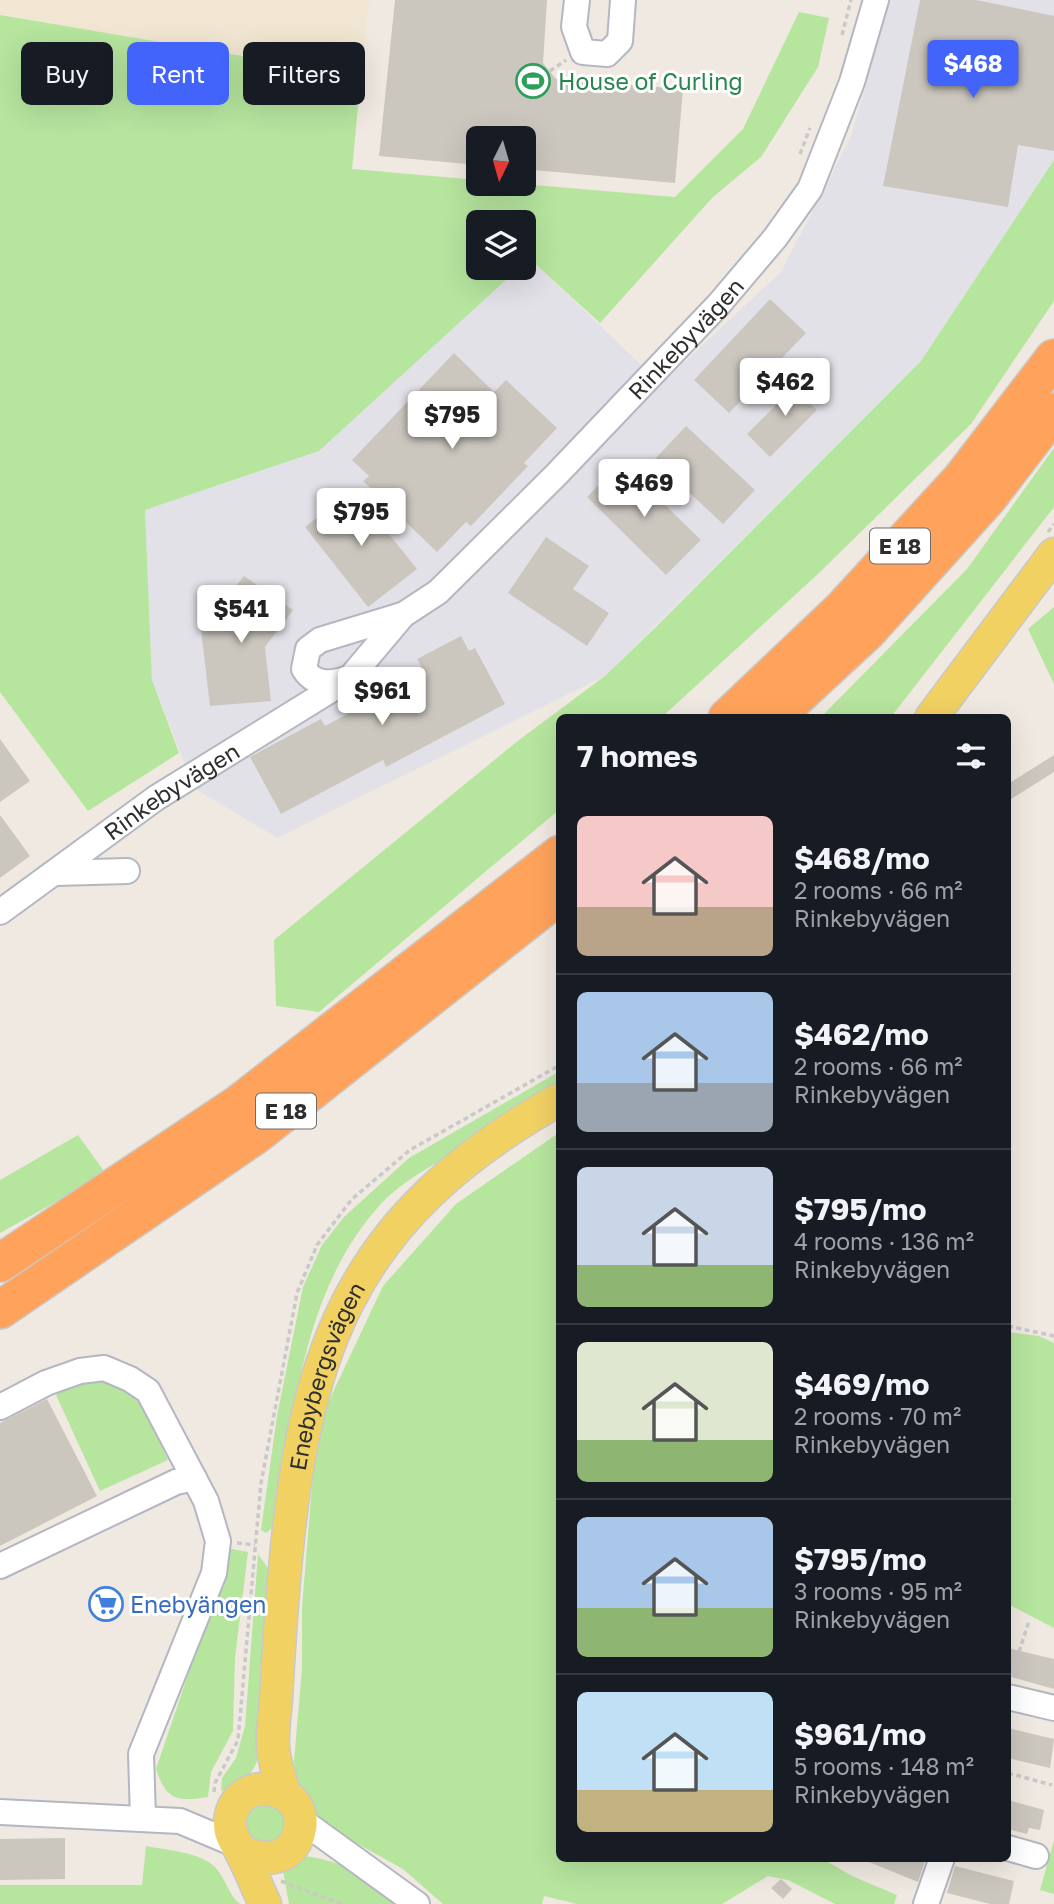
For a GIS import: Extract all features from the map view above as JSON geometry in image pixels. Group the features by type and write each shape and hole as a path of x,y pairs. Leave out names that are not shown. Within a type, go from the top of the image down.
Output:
{"highway":[{"name":"E 18","path":"731,714 842,610 953,488 1054,358"},
{"name":"E 18","path":"778,714 867,632 988,498 1054,412"},
{"name":"E 18","path":"0,1263 237,1105 556,857"},
{"name":"E 18","path":"0,1310 256,1135 556,898"}],"main road":[{"path":"934,714 1054,554"},
{"name":"Enebybergsvägen","path":"282,1873 240,1849 230,1831 257,1796 273,1747 288,1530 304,1420 326,1347 353,1287 386,1237 437,1184 518,1122 556,1101"},
{"path":"240,1849 282,1873 298,1808 257,1796"}],"street":[{"path":"577,0 574,27 583,52 607,54 620,41 623,0"},
{"name":"Rinkebyvägen","path":"350,678 324,683 314,680 304,669 308,649 320,640 403,614 438,593 556,475 719,304 775,238 814,178 852,82 865,0"},
{"name":"Rinkebyvägen","path":"0,912 156,798 350,678 403,614"},
{"path":"56,873 127,871"},
{"path":"0,1407 46,1383 80,1371 104,1368 130,1379 148,1391 205,1501 219,1541 215,1573 203,1608 141,1754 143,1818"},
{"path":"0,1566 176,1482 194,1478"},
{"path":"1011,1698 1054,1708"},
{"path":"180,1821 257,1796"},
{"path":"0,1812 180,1821 240,1849"},
{"path":"1011,1849 1036,1856"},
{"path":"282,1873 342,1851 417,1904"},
{"path":"926,1904 941,1862"}],"path":[{"path":"842,38 865,0"},
{"path":"550,71 568,59"},
{"path":"799,156 814,120"},
{"path":"1011,1327 1054,1336"},
{"path":"219,1541 255,1545"},
{"path":"1011,1676 1029,1621"},
{"path":"1011,1774 1052,1784"},
{"path":"282,1873 341,1904"}],"shaded area":[{"path":"0,0 369,0 365,42 243,42 243,56 229,54 229,42 160,42 0,15"},
{"path":"890,0 1054,0 1054,160 921,361 605,676 277,838 194,788 152,680 145,510 319,451 506,280 536,280 536,264 661,384 781,272 851,137"}],"green space":[{"path":"799,12 829,18 818,67 761,157 713,197 600,323 536,264 536,210 466,210 466,280 506,280 319,451 145,510 152,680 179,753 88,811 0,692 0,15 160,42 127,42 127,105 229,105 229,54 243,56 243,105 358,105 352,169 466,179 466,196 536,196 536,185 675,197 743,129"},
{"path":"1054,160 1054,301 971,424 818,574 665,714 556,714 556,812 319,1012 276,1006 274,940 519,740 605,676 921,361"},
{"path":"1054,448 1054,507 893,714 824,714 967,569"},
{"path":"1054,607 1054,684 1028,629"},
{"path":"556,1073 556,1088 399,1187 379,1206 353,1240 333,1277 317,1316 296,1399 276,1525 266,1533 261,1530 277,1416 303,1287 322,1245 344,1217 409,1158"},
{"path":"78,1135 106,1174 0,1233 0,1180"},
{"path":"556,1135 556,1862 828,1862 852,1876 897,1895 894,1904 835,1904 788,1880 768,1876 722,1904 577,1904 544,1896 542,1904 443,1904 403,1869 336,1832 299,1800 294,1761 302,1669 302,1607 317,1426 383,1286 456,1204"},
{"path":"1011,1332 1039,1336 1054,1343 1054,1628 1011,1606"},
{"path":"98,1379 126,1391 144,1409 168,1460 100,1491 56,1395 82,1380"},
{"path":"227,1548 248,1552 235,1658 233,1731 211,1772 208,1797 181,1799 174,1797 164,1787 156,1769 226,1563"},
{"path":"258,1554 272,1574 262,1745 257,1762 249,1775 238,1784 221,1791 222,1778 236,1758 245,1726"},
{"path":"269,1799 289,1819 280,1842 255,1844 244,1831 246,1810"},
{"path":"1054,1840 1054,1894 1040,1890"},
{"path":"146,1846 182,1852 209,1862 219,1871 240,1904 0,1904 0,1885 142,1885"},
{"path":"303,1856 332,1862 354,1871 396,1904 289,1904 283,1871"}],"building":[{"path":"395,0 547,0 543,63 556,79 683,89 675,183 536,170 536,126 466,126 466,164 379,156"},
{"path":"920,0 976,0 1054,16 1054,151 1018,145 1008,207 883,186"},
{"path":"770,299 806,333 729,413 694,380"},
{"path":"454,353 494,392 506,380 557,428 524,463 528,466 471,526 466,522 437,552 363,481 369,476 352,460"},
{"path":"805,376 819,390 808,401 817,410 770,457 747,434"},
{"path":"686,426 755,490 723,524 654,460"},
{"path":"621,462 701,540 666,575 587,497"},
{"path":"353,489 417,569 368,607 305,527"},
{"path":"546,537 589,566 573,589 609,613 587,646 508,593"},
{"path":"244,576 293,610 265,647 271,701 210,706 201,630"},
{"path":"461,636 469,651 475,648 505,704 386,767 383,760 281,814 250,757 321,719 325,726 391,691 387,684 421,666 417,659"},
{"path":"0,739 30,781 0,802"},
{"path":"1054,755 1054,772 1011,799 1011,782"},
{"path":"0,815 30,856 0,878"},
{"path":"47,1399 97,1496 0,1546 0,1423"},
{"path":"1011,1649 1054,1659 1054,1689 1011,1677"},
{"path":"1011,1729 1054,1739 1050,1768 1011,1759"},
{"path":"1011,1801 1044,1810 1040,1830 1029,1828 1027,1834 1011,1830"},
{"path":"65,1838 65,1879 0,1880 0,1839"},
{"path":"869,1862 925,1862 918,1882"},
{"path":"955,1866 1014,1881 1009,1904 990,1904 947,1893"},
{"path":"781,1879 792,1889 783,1899 771,1888"}],"place":[{"name":"House of Curling","path":"533,81"},
{"name":"Enebyängen","path":"106,1604"}]}
